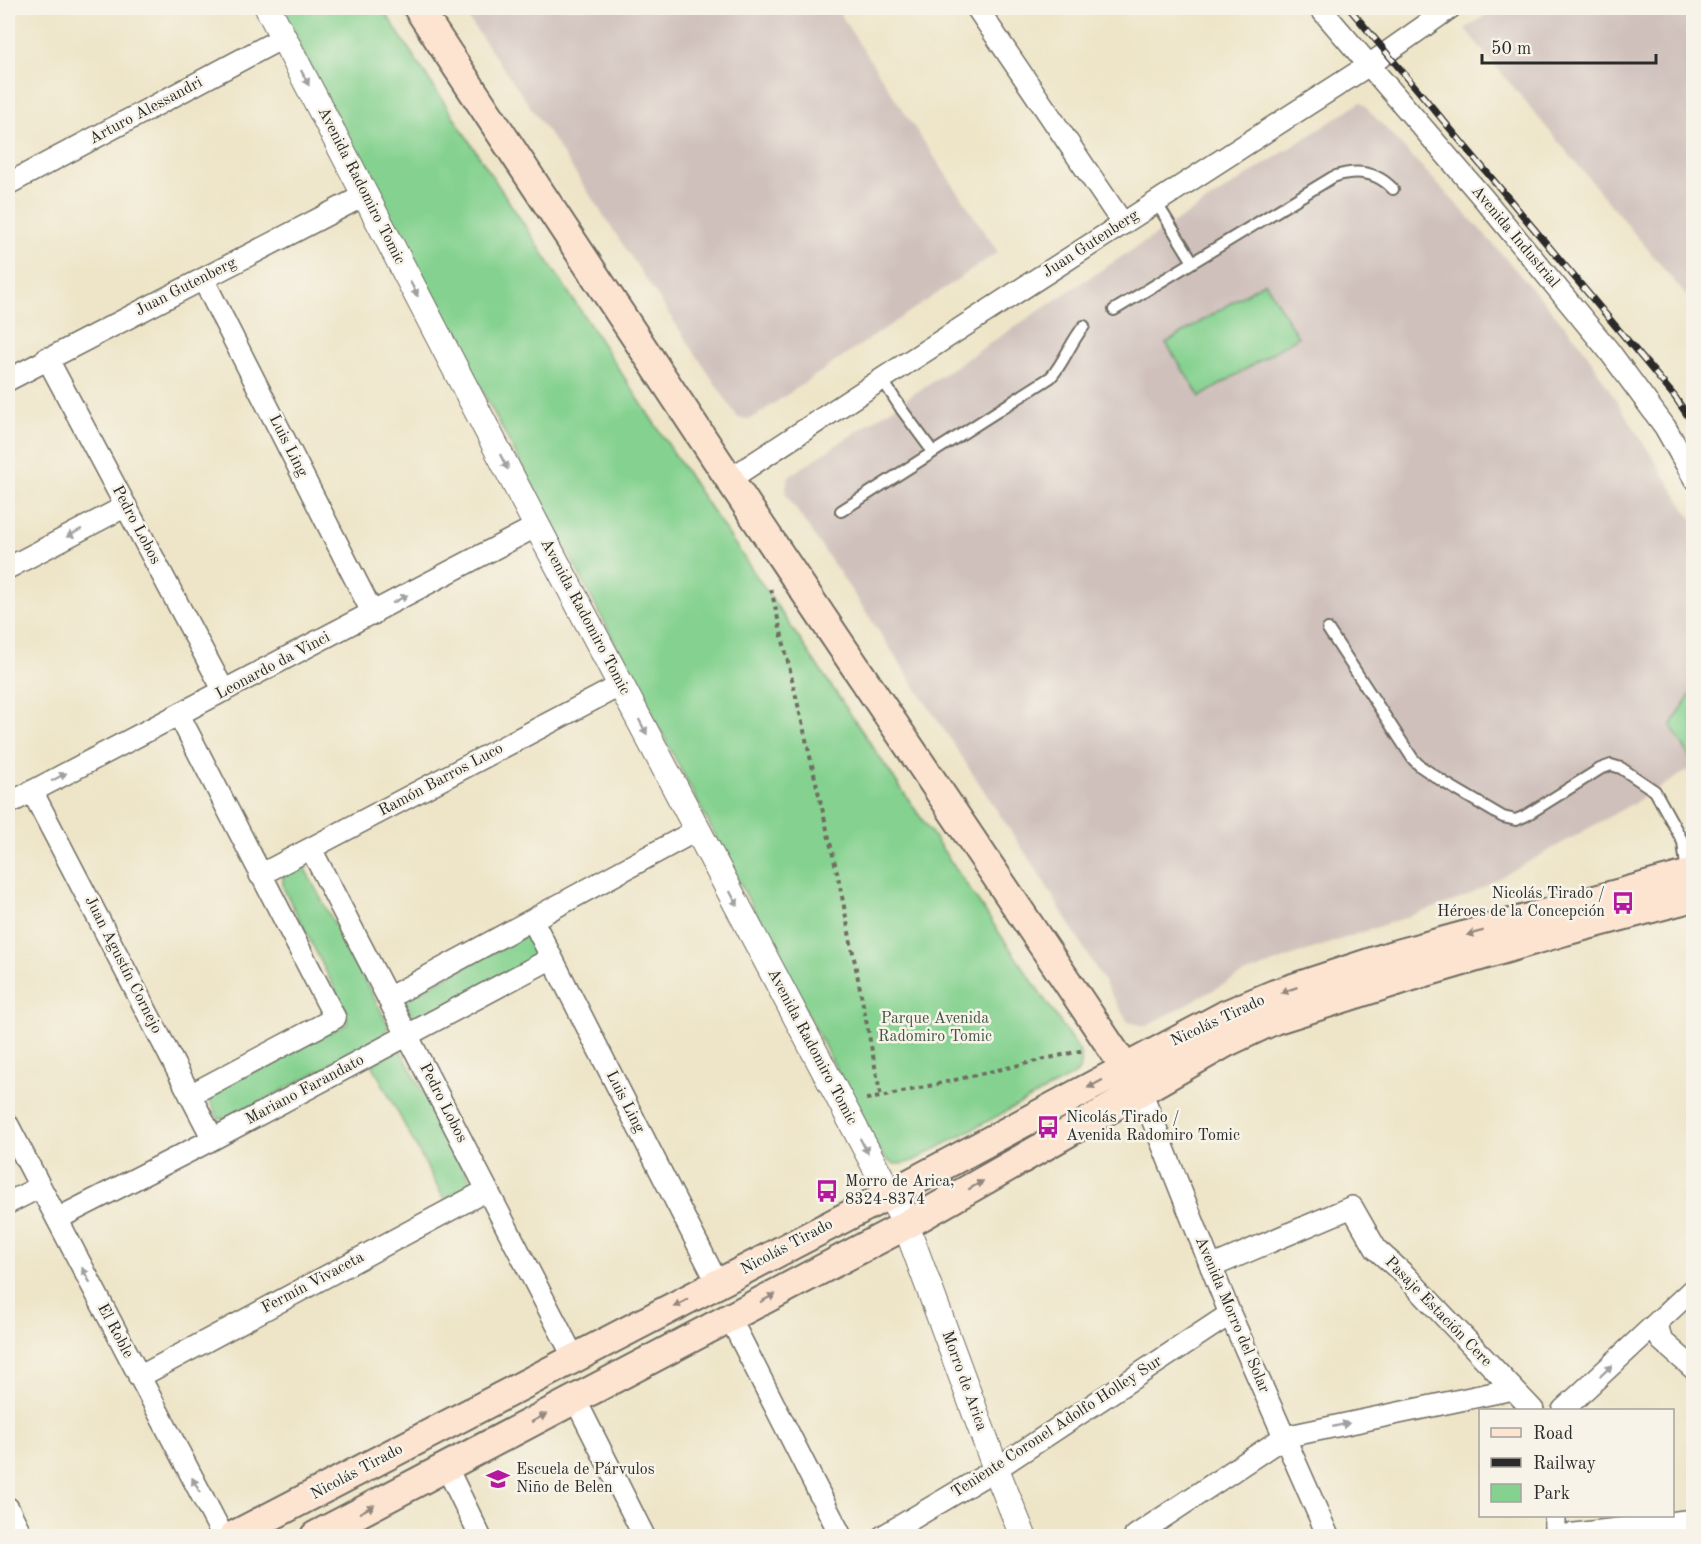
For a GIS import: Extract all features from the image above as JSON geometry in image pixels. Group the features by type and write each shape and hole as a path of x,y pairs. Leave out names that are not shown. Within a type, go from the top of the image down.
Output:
{"main road":[{"path":"418,8 730,479 1141,1091"},
{"name":"Nicolás Tirado","path":"233,1536 890,1194 1225,1015 1285,991 1390,956 1691,882"},
{"name":"Nicolás Tirado","path":"315,1536 906,1225 1225,1043 1274,1020 1565,931 1691,882"}],"street":[{"name":"Avenida Radomiro Tomic","path":"268,8 537,526 906,1225"},
{"path":"977,8 1122,224"},
{"name":"Avenida Industrial","path":"1320,8 1484,199 1609,351 1665,427 1694,478"},
{"name":"Juan Gutenberg","path":"730,479 1369,65 1450,8"},
{"name":"Arturo Alessandri","path":"8,184 284,37"},
{"name":"Juan Gutenberg","path":"8,378 365,195"},
{"name":"Luis Ling","path":"203,279 373,614"},
{"name":"Pedro Lobos","path":"47,358 224,691"},
{"path":"8,568 126,506"},
{"name":"Leonardo da Vinci","path":"8,804 537,526"},
{"name":"Ramón Barros Luco","path":"261,875 621,685"},
{"path":"179,715 335,1018 190,1095"},
{"name":"Juan Agustín Cornejo","path":"32,791 213,1139"},
{"path":"388,998 697,830"},
{"name":"Pedro Lobos","path":"311,849 574,1358"},
{"name":"Luis Ling","path":"533,921 718,1284"},
{"name":"Mariano Farandato","path":"57,1219 213,1139 552,958"},
{"name":"Avenida Morro del Solar","path":"1141,1091 1230,1314 1328,1536"},
{"name":"El Roble","path":"8,1125 223,1536"},
{"path":"8,1203 40,1187"},
{"name":"Fermín Vivaceta","path":"139,1377 488,1190"},
{"name":"Pasaje Estación Cere","path":"1211,1268 1352,1207 1376,1249 1405,1275 1532,1409"},
{"name":"Morro de Arica","path":"906,1225 1023,1536"},
{"path":"1564,1409 1694,1288"},
{"name":"Teniente Coronel Adolfo Holley Sur","path":"883,1536 996,1469 1230,1314"},
{"path":"730,1318 841,1536"},
{"path":"1657,1323 1661,1340 1694,1369"},
{"path":"1135,1536 1284,1437 1513,1389"},
{"path":"576,1399 644,1536"},
{"path":"446,1466 480,1536"},
{"path":"8,1508 22,1536"},
{"path":"1555,1517 1556,1536 1607,1534 1694,1520"}],"lane":[{"path":"1114,310 1333,177 1347,172 1360,172 1388,184 1393,189"},
{"path":"1156,202 1193,262"},
{"path":"841,511 1051,377 1062,364 1074,338 1084,326"},
{"path":"882,379 933,452"},
{"path":"1328,628 1413,759 1429,771 1503,817 1516,819 1525,816 1600,769 1611,765 1621,768 1655,791 1683,842 1691,882"}],"path":[{"path":"769,581 839,880 881,1097"},
{"path":"841,1101 881,1097 1108,1044"}],"shaded area":[{"path":"461,8 836,8 998,252 751,419 738,418 552,138"},
{"path":"1496,8 1693,8 1693,304 1465,29"},
{"path":"1361,102 1478,227 1580,343 1693,521 1693,767 1655,791 1466,897 1239,976 1147,1026 1128,1022 1041,877 785,493 788,477 1081,283"}],"green space":[{"name":"Parque Avenida Radomiro Tomic","path":"279,8 382,8 702,496 1079,1050 1081,1062 1076,1074 913,1161 901,1164 892,1163 878,1149 574,564"},
{"path":"1265,282 1298,337 1200,397 1166,343"},
{"path":"1693,690 1694,762 1671,726"},
{"path":"303,865 389,1026 381,1038 229,1119 218,1118 210,1101 213,1091 347,1024 346,1011 283,887 283,876"},
{"path":"528,934 540,957 415,1021 403,999"},
{"path":"400,1049 472,1184 444,1199 372,1064"}],"railway":[{"path":"1349,8 1675,397 1694,425"}],"place":[{"name":"Nicolás Tirado / Héroes de la Concepción","path":"1623,903"},
{"name":"Nicolás Tirado / Avenida Radomiro Tomic","path":"1048,1127"},
{"name":"Morro de Arica, 8324-8374","path":"827,1191"},
{"name":"Escuela de Párvulos Niño de Belen","path":"498,1479"}]}
